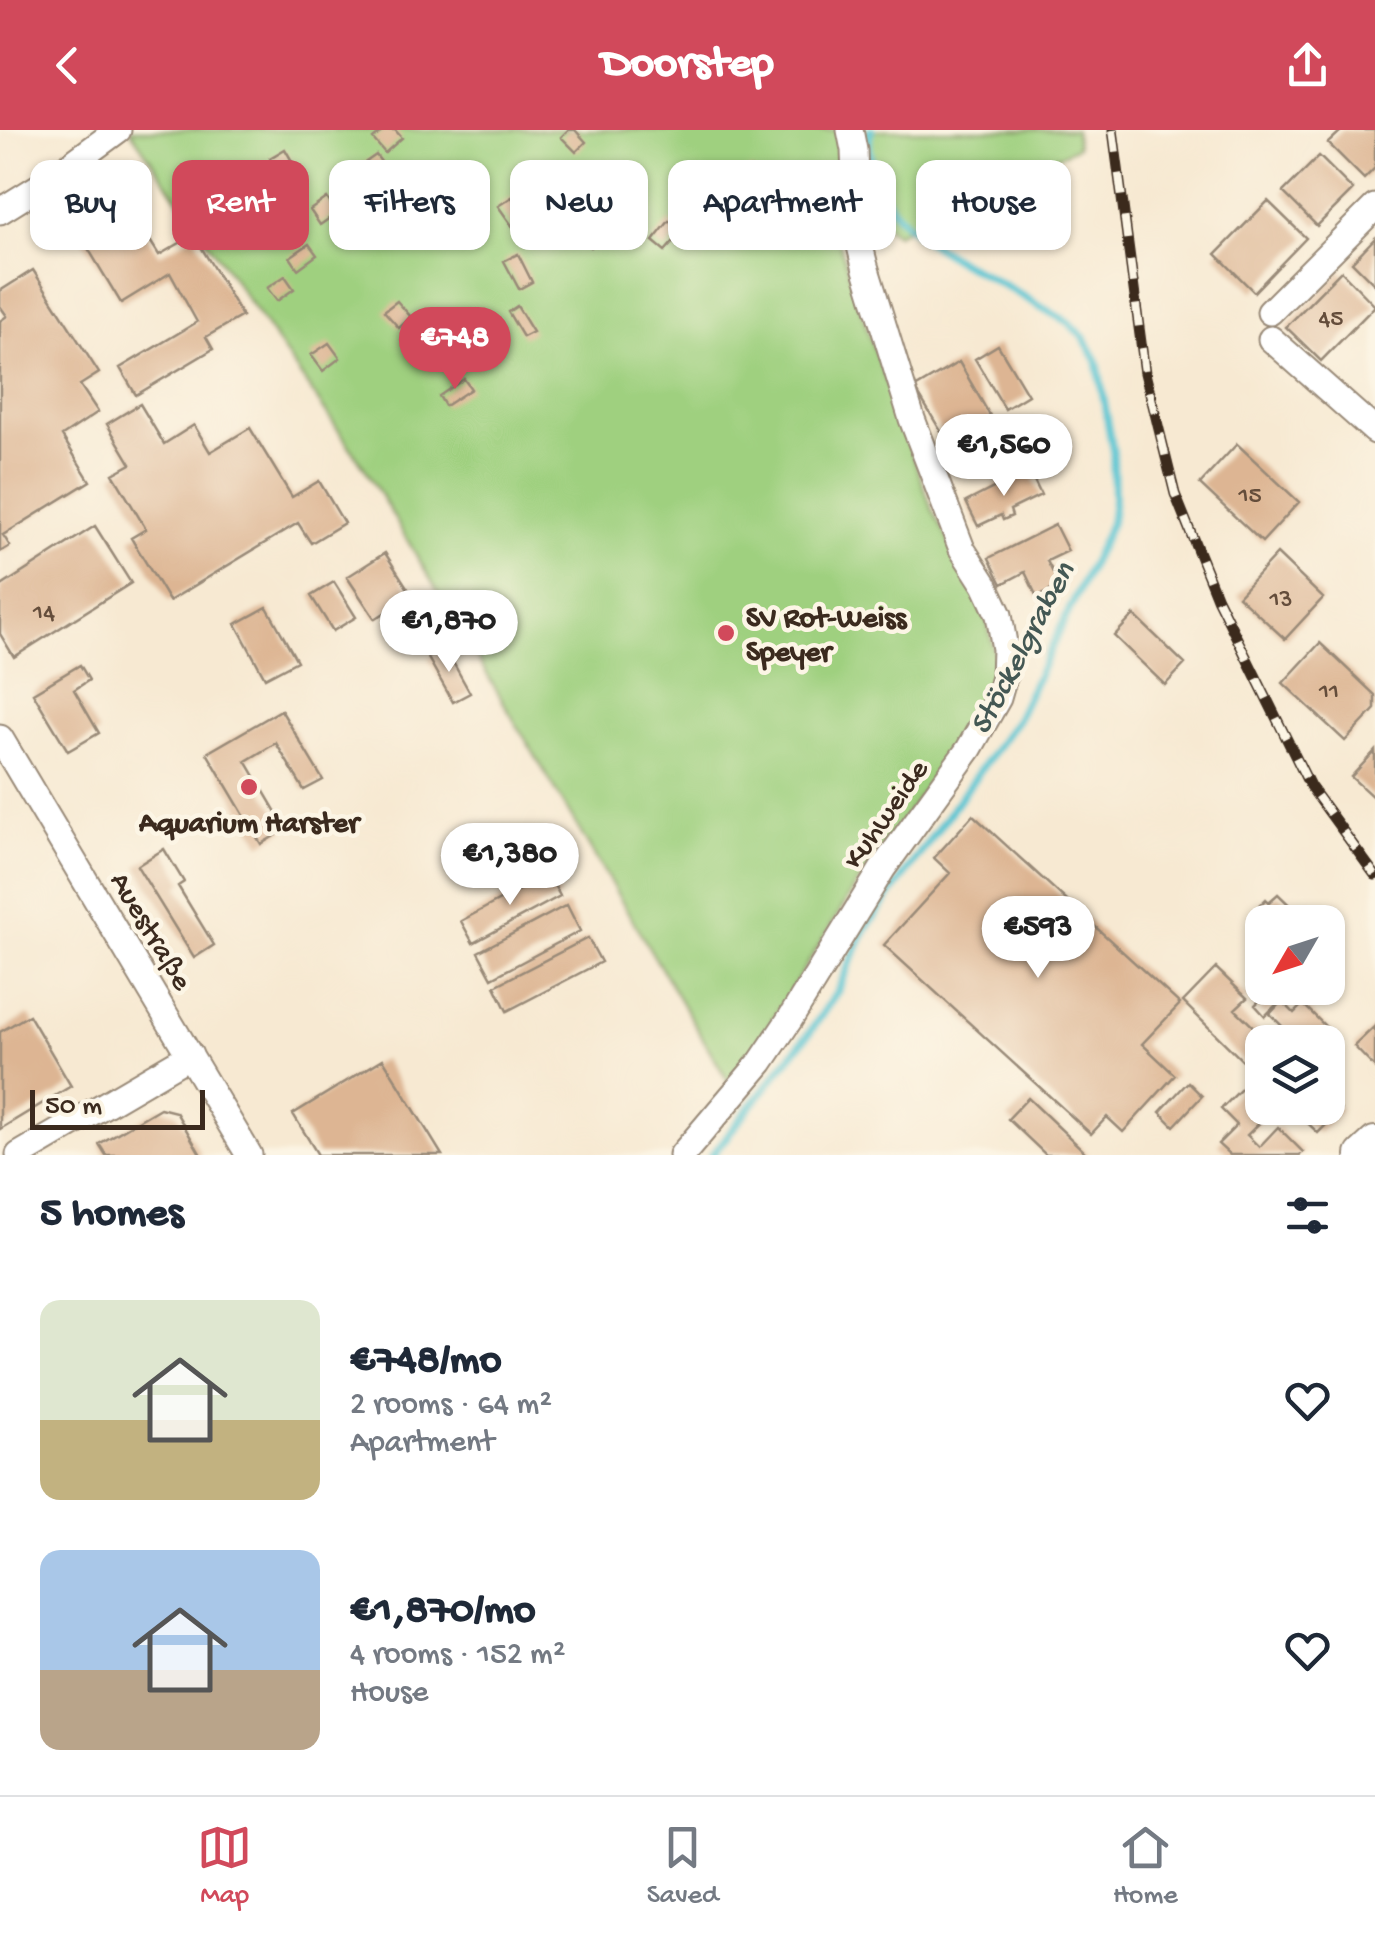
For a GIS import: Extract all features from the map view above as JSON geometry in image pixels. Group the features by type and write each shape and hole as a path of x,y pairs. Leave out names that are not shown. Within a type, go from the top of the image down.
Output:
{"main road":[{"path":"1362,1155 1375,1143"}],"street":[{"path":"0,211 118,130"},
{"name":"Kuhweide","path":"682,1155 761,1062 790,1019 883,868 969,748 998,698 1004,677 1005,649 999,616 962,549 919,438 864,266 857,234 850,130"},
{"path":"1270,312 1375,206"},
{"path":"1271,338 1375,431"},
{"name":"Auestraße","path":"0,738 250,1155"},
{"path":"19,1155 190,1054"}],"green space":[{"name":"SV Rot-Weiss Speyer","path":"130,130 1075,130 1077,147 1050,160 916,160 916,224 896,234 896,160 868,160 867,151 847,160 668,160 668,250 841,250 932,509 985,610 995,656 990,689 967,729 861,878 731,1086 364,467 213,250 309,250 309,160 172,160 172,190"}],"building":[{"path":"384,130 395,130 402,138 385,153 373,139"},
{"path":"568,130 575,130 586,142 576,152 561,137"},
{"path":"1342,130 1375,130 1375,168 1364,179 1328,143"},
{"path":"285,149 291,160 271,160"},
{"path":"1319,156 1353,190 1317,226 1283,192"},
{"path":"327,198 329,201 329,219 320,225 310,210"},
{"path":"510,198 510,223 498,206"},
{"path":"1268,201 1306,238 1254,292 1216,254"},
{"path":"668,222 668,248 665,251 653,241"},
{"path":"1375,238 1375,285 1352,262"},
{"path":"152,244 159,255 172,248 203,250 242,316 206,337 213,349 136,395 120,368 197,322 170,273 121,303 89,250 152,250"},
{"path":"309,244 317,255 298,269 290,257 300,250 309,250"},
{"path":"518,254 532,282 519,289 504,261"},
{"path":"33,270 99,373 80,385 98,412 62,436 90,481 3,535 10,546 0,552 0,321 7,316 0,306 0,291"},
{"path":"1341,271 1375,306 1321,361 1286,327"},
{"path":"285,276 294,289 277,301 267,288"},
{"path":"397,301 411,317 399,328 384,311"},
{"path":"517,306 533,332 523,337 508,312"},
{"path":"329,343 340,358 323,371 311,355"},
{"path":"998,345 1028,395 1005,409 975,359"},
{"path":"959,362 1003,438 969,458 955,434 946,440 915,388"},
{"path":"464,379 471,389 445,406 439,396"},
{"path":"140,404 164,444 194,425 210,452 250,428 292,497 319,481 344,523 311,543 298,523 169,601 131,538 146,529 113,474 131,464 107,424"},
{"path":"1237,444 1299,502 1262,542 1200,484"},
{"path":"1029,470 1041,495 1010,510 1012,516 1003,520 1001,515 978,526 966,502"},
{"path":"1055,525 1068,551 1047,561 1060,586 1037,597 1025,572 1002,584 989,558"},
{"path":"95,526 131,583 14,657 0,634 0,587"},
{"path":"385,553 412,595 375,619 347,577"},
{"path":"1277,554 1323,598 1285,639 1238,596"},
{"path":"334,582 356,617 333,631 311,596"},
{"path":"267,607 297,661 265,678 236,624"},
{"path":"1134,615 1185,664 1165,685 1114,636"},
{"path":"1320,643 1375,695 1375,709 1345,741 1283,683"},
{"path":"445,648 470,693 453,702 428,658"},
{"path":"80,665 89,680 74,690 99,733 68,751 33,693"},
{"path":"281,710 323,780 304,790 276,743 246,761 286,829 261,844 207,753"},
{"path":"1375,751 1375,799 1351,777"},
{"path":"973,815 1180,1004 1142,1044 1175,1075 1123,1132 1107,1117 1091,1134 884,945 950,873 934,858"},
{"path":"164,849 184,882 178,886 214,945 194,958 137,866"},
{"path":"548,874 560,896 473,943 461,921"},
{"path":"1278,894 1289,905 1260,905 1266,899 1269,902"},
{"path":"567,905 580,931 492,978 478,952"},
{"path":"588,938 601,962 507,1011 495,986"},
{"path":"1216,968 1245,996 1235,1009 1251,1025 1245,1025 1245,1063 1183,1002"},
{"path":"1255,1005 1276,1005 1265,1016"},
{"path":"1278,1005 1286,1005 1294,1013 1304,1005 1324,1025 1281,1025 1270,1014"},
{"path":"29,1015 71,1086 0,1129 0,1032"},
{"path":"1375,1026 1375,1068 1354,1046"},
{"path":"383,1059 442,1155 318,1155 293,1114"},
{"path":"1188,1082 1202,1096 1174,1126 1160,1112"},
{"path":"1245,1085 1245,1125 1257,1125 1247,1135 1259,1147 1278,1127 1303,1152 1230,1155 1218,1144 1237,1125 1221,1109"},
{"path":"1028,1098 1088,1155 1046,1155 1008,1119"},
{"path":"160,1108 176,1112 201,1155 106,1155 99,1144"},
{"path":"1310,1125 1326,1125 1318,1133"}],"waterway":[{"name":"Stöckelgraben","path":"712,1155 810,1032 837,992 865,930 1017,719 1111,523 1113,452 1097,361 1084,338 1068,322 944,252 905,222 877,184 869,148 871,130"}],"railway":[{"path":"1113,130 1145,373 1175,494 1217,598 1310,786 1375,875"}],"place":[{"name":"SV Rot-Weiss Speyer","path":"726,633"},
{"name":"Aquarium Harster","path":"249,787"}]}
